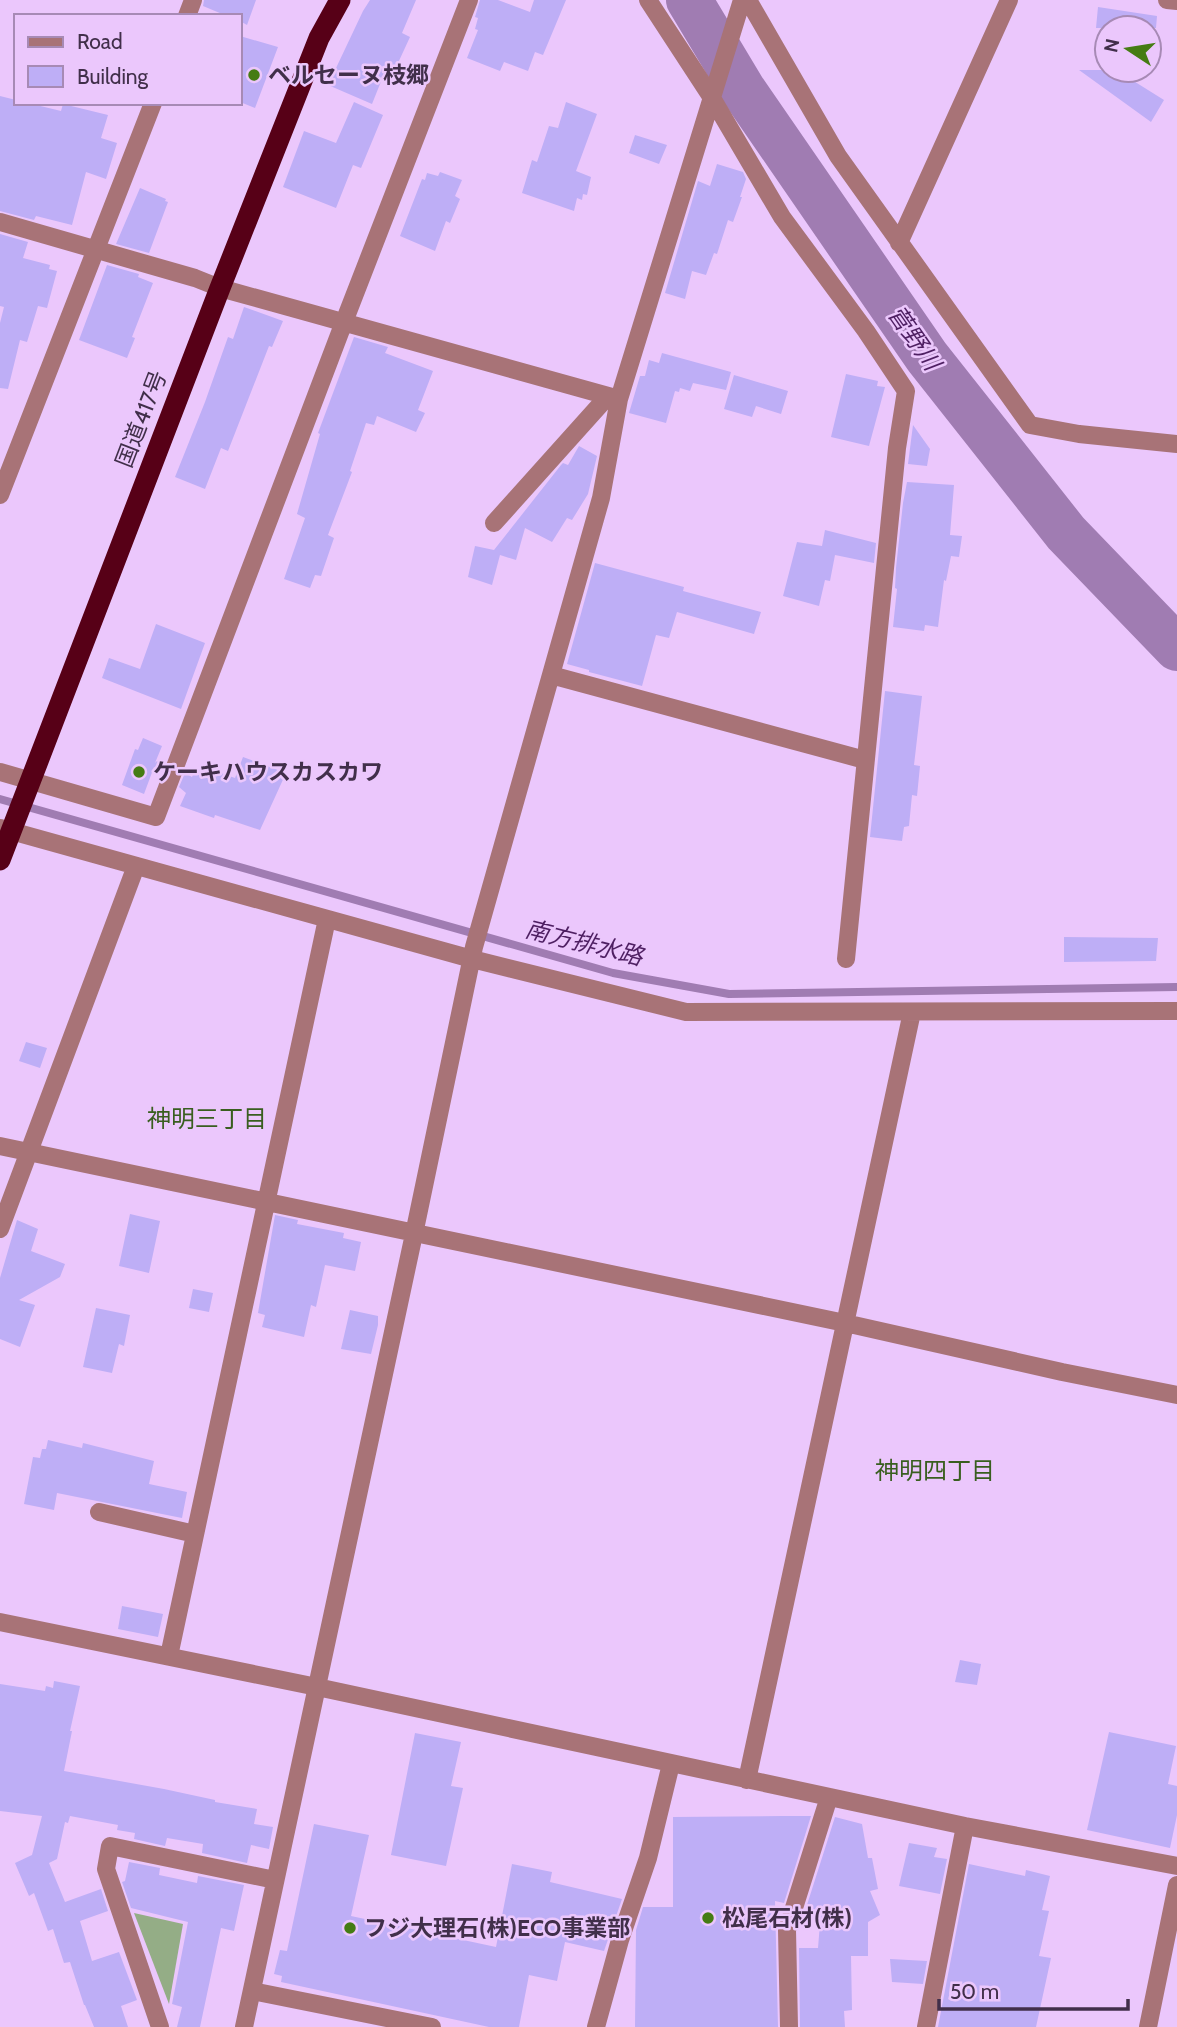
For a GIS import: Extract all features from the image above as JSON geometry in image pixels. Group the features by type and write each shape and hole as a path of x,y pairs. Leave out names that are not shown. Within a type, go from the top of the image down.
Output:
{"highway":[{"name":"国道417号","path":"0,860 9,827 29,785 318,38 340,0"}],"street":[{"path":"0,772 29,785 156,817 469,0"},
{"path":"648,0 713,94 782,217 866,331 906,391 897,448 846,960"},
{"path":"900,243 1009,0"},
{"path":"1167,0 1177,1"},
{"path":"244,2027 482,916 601,498 614,397 742,2"},
{"path":"742,2 838,156 1030,425 1079,434 1177,444"},
{"path":"0,495 152,105"},
{"path":"0,222 195,278 220,288 614,397"},
{"path":"494,523 614,397"},
{"path":"551,675 865,760"},
{"path":"9,827 136,866 327,919 473,953 686,1012 1177,1011"},
{"path":"0,1229 136,866"},
{"path":"169,1656 327,919"},
{"path":"747,1780 912,1012"},
{"path":"0,1146 845,1323 1062,1373 1177,1395"},
{"path":"99,1512 195,1534"},
{"path":"0,1622 965,1826 1177,1866"},
{"path":"596,2027 620,1940 648,1858 671,1764"},
{"path":"789,2027 787,1930 829,1797"},
{"path":"926,2027 965,1826"},
{"path":"160,2027 106,1869 110,1846 275,1880"},
{"path":"1148,2027 1177,1885"},
{"path":"252,1991 432,2027"}],"green space":[{"path":"134,1913 183,1924 169,2004"}],"building":[{"path":"204,0 256,0 247,25 242,22 242,14 222,14 203,6"},
{"path":"370,0 416,0 402,33 410,37 392,76 384,74 372,104 328,85"},
{"path":"480,0 498,0 530,12 534,0 566,0 543,55 535,52 528,71 504,62 500,71 467,58 478,30 475,29 478,18 475,17"},
{"path":"1098,7 1144,14 1097,14"},
{"name":"ベルセーヌ枝郷","path":"242,37 278,47 255,108 242,103"},
{"path":"1079,70 1093,70 1093,80"},
{"path":"1098,84 1138,84 1164,100 1151,122"},
{"path":"0,96 14,100 14,105 36,105 61,111 63,105 67,105 108,115 101,138 117,143 106,179 86,172 72,225 36,216 34,220 0,211"},
{"path":"354,102 383,115 361,168 353,165 336,208 283,187 304,131 336,143"},
{"path":"566,102 597,114 576,171 591,177 587,195 583,194 582,200 577,198 574,211 522,193 532,160 537,162 549,126 558,128"},
{"path":"635,135 667,145 659,164 629,153"},
{"path":"717,164 743,172 746,179 733,222 728,220 717,254 714,253 706,275 692,271 685,299 665,293 698,181 710,186"},
{"path":"440,172 462,180 455,196 460,199 450,223 446,221 435,251 400,236 422,179 425,180 427,173 438,176"},
{"path":"140,188 168,202 149,253 116,244"},
{"path":"0,234 28,242 23,258 50,265 49,269 57,271 47,308 38,306 27,342 20,340 8,389 0,388 0,323 4,307 0,306"},
{"path":"107,265 139,274 138,277 153,283 132,337 135,338 127,358 79,340"},
{"path":"244,307 283,321 272,347 269,346 228,451 221,448 205,489 175,477 228,337 233,339"},
{"path":"354,337 388,347 385,353 433,371 418,410 425,413 416,432 377,416 374,425 366,423 350,471 352,472 328,535 334,538 321,576 315,575 310,588 284,579 305,518 297,514 320,434 318,433"},
{"path":"662,353 731,372 726,390 693,383 690,391 680,388 679,392 675,391 666,423 629,413 640,376 645,376 649,360 659,363"},
{"path":"846,374 878,381 877,386 885,387 869,446 831,437"},
{"path":"734,375 788,391 781,414 756,406 752,417 724,409"},
{"path":"913,425 930,449 927,466 908,464"},
{"path":"579,446 597,456 588,494 572,520 567,518 552,542 525,528 516,560 500,555 492,585 468,577 475,546 494,550 561,465 568,465"},
{"path":"907,482 954,485 950,535 962,536 959,557 951,556 946,581 944,580 938,627 925,625 924,631 893,627 896,568"},
{"path":"825,530 876,543 874,563 835,555 830,581 825,580 819,606 783,596 797,542 822,546"},
{"path":"595,563 684,587 683,591 761,612 754,634 677,612 669,638 656,635 642,686 567,664"},
{"path":"156,624 205,643 181,709 102,678 109,658 140,669"},
{"path":"885,691 922,696 914,765 920,766 917,796 912,795 909,826 904,827 902,841 870,837"},
{"name":"ケーキハウスカスカワ","path":"143,738 162,746 155,763 157,761 164,764 161,772 154,767 144,794 122,785 135,749 138,750"},
{"path":"243,757 286,773 260,830 180,806 186,793 179,787 185,773 192,777 196,767 206,772 207,768 235,778"},
{"path":"1064,937 1158,938 1156,961 1064,962"},
{"path":"26,1042 47,1048 40,1068 19,1061"},
{"path":"130,1214 160,1221 149,1273 119,1266"},
{"path":"275,1215 298,1220 297,1224 344,1233 343,1238 361,1242 355,1271 325,1265 316,1307 311,1305 304,1337 262,1327 265,1315 258,1313"},
{"path":"17,1220 38,1229 31,1251 65,1264 60,1277 19,1300 35,1305 20,1347 0,1339 0,1278"},
{"path":"193,1289 213,1293 209,1312 189,1308"},
{"path":"96,1308 130,1315 124,1346 119,1344 112,1373 83,1367"},
{"path":"350,1310 378,1316 371,1354 341,1349"},
{"path":"48,1440 82,1448 83,1443 154,1461 149,1484 187,1492 182,1518 57,1493 54,1510 24,1504 33,1457 40,1458"},
{"path":"122,1606 163,1614 158,1637 118,1629"},
{"path":"960,1660 981,1664 977,1685 955,1682"},
{"path":"54,1681 80,1686 64,1771 257,1809 254,1824 273,1827 269,1849 251,1845 247,1863 202,1853 203,1844 167,1838 165,1846 134,1839 135,1833 117,1830 118,1825 70,1816 68,1823 65,1822 57,1859 49,1863 65,1902 101,1889 108,1911 80,1921 92,1961 119,1952 137,2000 121,2006 128,2027 94,2027 70,1962 64,1963 53,1929 48,1931 34,1893 29,1896 15,1863 32,1855 42,1816 0,1811 0,1684 45,1691 46,1686 53,1688"},
{"path":"1109,1732 1176,1746 1168,1784 1177,1786 1177,1815 1170,1848 1087,1830"},
{"path":"415,1733 461,1742 451,1786 463,1788 446,1866 391,1855"},
{"name":"松尾石材(株)","path":"811,1816 784,1903 775,1901 778,2027 635,2027 636,1930 643,1907 673,1907 673,1817"},
{"path":"835,1817 862,1824 868,1858 872,1858 878,1889 870,1891 880,1915 868,1922 868,1956 851,1956 852,2010 844,2011 845,2027 800,2027 799,1948 818,1948 821,1911 806,1908"},
{"name":"フジ大理石(株)ECO事業部","path":"314,1824 369,1835 351,1916 496,1947 512,1864 552,1872 550,1882 622,1899 604,1951 565,1942 557,1981 529,1975 519,2027 489,2027 281,1982 282,1976 274,1974 280,1950 287,1951"},
{"path":"909,1843 937,1848 934,1857 947,1859 940,1894 899,1886"},
{"path":"129,1862 160,1868 159,1875 197,1883 198,1876 244,1885 234,1931 221,1928 200,2027 177,2027 182,2007 172,2004 188,1922 131,1908 122,1882 125,1881"},
{"path":"969,1864 1025,1876 1026,1870 1050,1876 1042,1910 1049,1911 1039,1956 1051,1958 1036,2027 938,2027"},
{"path":"890,1959 927,1961 923,1984 892,1982"}],"waterway":[{"name":"菅野川","path":"689,0 743,90 927,357 1066,533 1177,648"},
{"name":"南方排水路","path":"0,799 613,973 729,994 1177,987"}],"place":[{"name":"ベルセーヌ枝郷","path":"254,75"},
{"name":"ケーキハウスカスカワ","path":"139,772"},
{"name":"松尾石材(株)","path":"708,1918"},
{"name":"フジ大理石(株)ECO事業部","path":"350,1928"}],"district":[{"name":"神明三丁目","path":"207,1119"},
{"name":"神明四丁目","path":"935,1471"}]}
